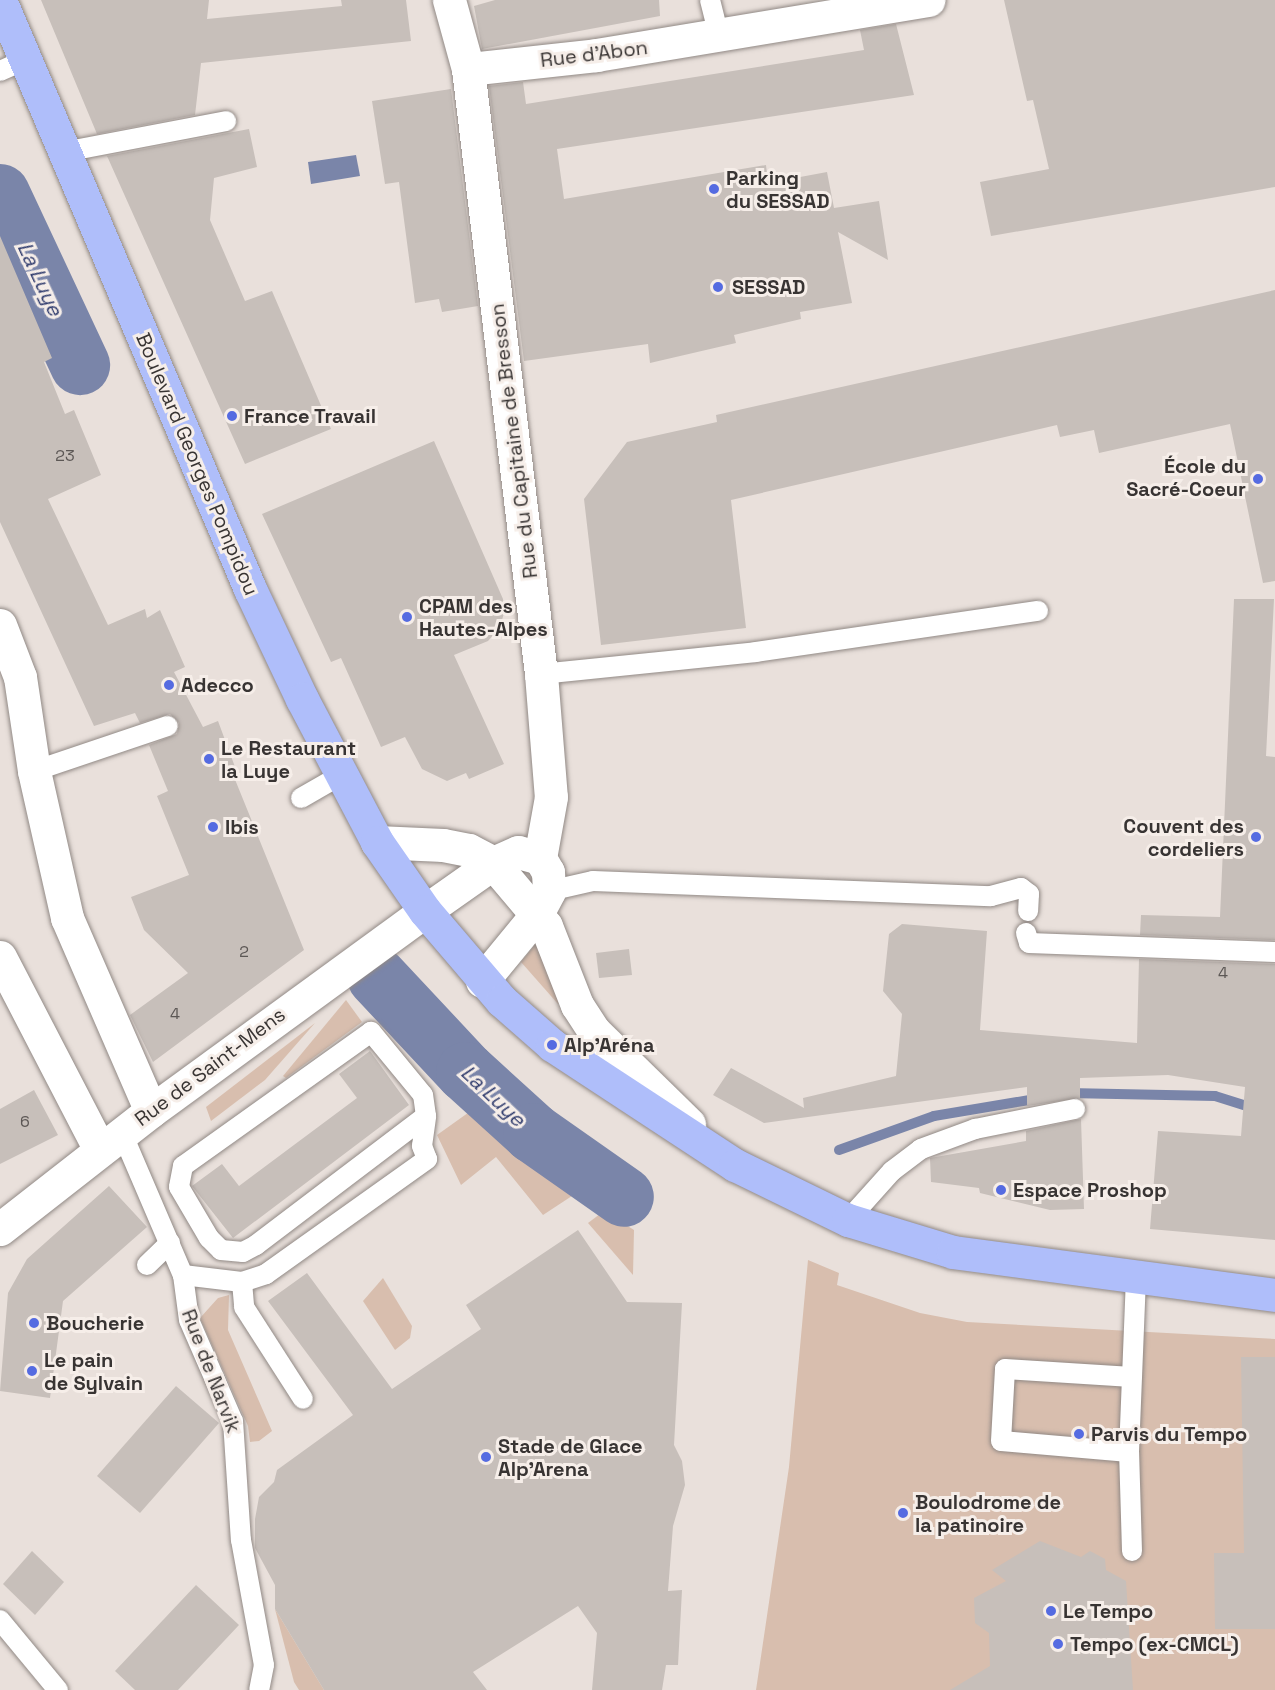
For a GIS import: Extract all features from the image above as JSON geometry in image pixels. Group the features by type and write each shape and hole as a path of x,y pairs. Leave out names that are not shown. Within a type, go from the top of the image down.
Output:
{"main road":[{"name":"Boulevard Georges Pompidou","path":"3,17 11,66 64,152 250,589 341,775 377,842 425,911 482,981 552,1045 735,1166 849,1220 952,1252 1275,1295"},
{"path":"1136,1276 1159,1264 1275,1276"},
{"path":"1136,1276 1172,1298 1275,1315"}],"street":[{"name":"Rue du Capitaine de Bresson","path":"449,0 468,69 501,318 541,674 550,797 540,858"},
{"name":"Rue d'Abon","path":"468,69 719,36 928,0"},
{"path":"0,625 20,677 34,771 73,938 151,1111"},
{"path":"377,842 460,848 493,863 543,902"},
{"path":"425,911 493,863 518,852 540,858 548,872 543,902 577,1005 594,1031 735,1166"},
{"path":"482,981 543,902"},
{"name":"Rue de Saint-Mens","path":"0,1229 151,1111 425,911"},
{"path":"0,957 111,1142"}],"lane":[{"path":"710,0 719,36"},
{"path":"64,152 226,121"},
{"path":"541,674 756,652 1038,611"},
{"path":"34,771 168,726"},
{"path":"301,798 341,775"},
{"path":"543,902 593,881 992,896 1021,888 1029,894 1028,911"},
{"path":"1026,933 1029,943 1275,952"},
{"path":"183,1275 242,1282 281,1264 427,1159 422,1146 426,1116 419,1087 371,1032 183,1166 179,1187 209,1238 221,1250 243,1252 426,1116"},
{"path":"849,1220 892,1171 921,1149 975,1129 1075,1109"},
{"name":"Rue de Narvik","path":"111,1142 170,1243 183,1275 189,1320 238,1441 242,1540 264,1665 259,1690"},
{"path":"147,1265 170,1243"},
{"path":"1132,1551 1130,1452 1136,1276"},
{"path":"242,1282 244,1307 303,1399"},
{"path":"1130,1452 1001,1441 1005,1369 1132,1377"},
{"path":"0,1620 58,1690"},
{"path":"264,1665 274,1690"}],"shaded area":[{"path":"538,941 563,1000 558,1004 521,962"},
{"path":"346,1000 362,1022 286,1078 283,1076"},
{"path":"315,1023 265,1080 211,1121 206,1107"},
{"path":"472,1110 578,1192 543,1215 496,1157 461,1185 437,1135"},
{"path":"604,1211 634,1230 633,1275 588,1223"},
{"path":"808,1260 839,1273 837,1285 920,1313 967,1322 1275,1339 1275,1690 756,1690 789,1467"},
{"path":"383,1278 412,1326 410,1338 395,1350 363,1301"},
{"path":"229,1295 228,1330 272,1431 259,1441 250,1442 248,1426 200,1318 218,1298"},
{"path":"275,1609 324,1690 299,1690 294,1682"}],"water":[{"path":"356,155 360,176 311,184 308,162"}],"building":[{"path":"41,0 209,0 207,19 342,6 341,0 406,0 411,41 201,63 195,115 97,134"},
{"path":"495,0 659,0 660,16 482,49 474,6"},
{"path":"1004,0 1275,0 1275,187 991,236 980,182 1049,169 1033,100 1027,101"},
{"path":"896,24 914,95 557,149 564,199 766,165 768,183 827,172 834,208 879,201 888,260 838,232 852,303 800,312 801,319 734,335 736,343 650,363 648,344 524,361 489,86 523,82 526,104 864,50 860,30"},
{"path":"451,89 478,306 442,312 439,299 415,303 399,182 385,184 372,101"},
{"path":"249,129 257,167 214,178 210,220 245,301 272,291 331,429 245,464 107,156"},
{"path":"0,236 52,358 44,362 65,414 74,410 101,475 48,499 108,625 145,609 147,618 160,610 185,667 174,672 203,727 218,721 238,775 234,777 304,950 153,1062 130,1015 188,973 144,930 131,897 189,875 157,796 168,791 149,745 177,734 179,723 170,714 140,723 135,713 94,726 0,522"},
{"path":"1275,290 1275,581 1263,583 1230,424 1099,453 1094,430 1060,437 1057,425 731,500 746,628 601,645 584,499 627,442 717,422 716,415"},
{"name":"CPAM des Hautes-Alpes","path":"434,441 503,599 504,613 500,627 488,641 454,655 504,764 469,779 466,773 447,781 422,769 405,737 381,747 341,658 331,662 262,514"},
{"path":"1234,599 1274,599 1266,756 1275,757 1275,940 1140,935 1141,915 1220,917"},
{"path":"902,924 987,931 980,1030 1137,1043 1139,959 1275,964 1275,1240 1150,1229 1158,1131 1241,1136 1245,1087 1168,1075 1080,1078 1080,1098 1027,1106 1027,1087 764,1123 713,1095 731,1068 804,1108 803,1098 896,1076 902,1014 883,991 889,934"},
{"path":"629,949 632,975 599,978 596,953"},
{"path":"370,1051 409,1105 233,1238 192,1186 222,1164 239,1186 357,1098 339,1074"},
{"path":"34,1090 58,1135 0,1164 0,1109"},
{"path":"1081,1119 1084,1209 1050,1210 980,1193 979,1188 931,1182 930,1158 1026,1141 1026,1131"},
{"path":"109,1186 147,1227 63,1301 50,1398 0,1391 8,1293 27,1259"},
{"name":"Stade de Glace Alp'Arena","path":"578,1230 627,1302 682,1303 674,1445 682,1461 685,1485 673,1526 668,1591 682,1590 678,1665 666,1665 662,1690 592,1690 597,1633 578,1606 473,1672 487,1690 324,1690 275,1609 275,1585 255,1548 255,1519 259,1497 274,1482 277,1470 353,1415 268,1301 307,1273 392,1389 481,1329 466,1305"},
{"path":"1241,1357 1275,1357 1275,1629 1215,1629 1214,1553 1244,1553"},
{"path":"176,1386 219,1423 140,1513 97,1476"},
{"name":"Le Tempo","path":"1040,1541 1081,1557 1090,1551 1105,1559 1106,1570 1126,1581 1133,1690 950,1690 990,1666 989,1633 975,1623 974,1598 1006,1581 992,1570"},
{"path":"32,1551 64,1582 35,1615 3,1584"},
{"path":"196,1585 239,1625 178,1690 135,1690 115,1671"}],"waterway":[{"name":"La Luye","path":"0,194 80,365"},
{"name":"La Luye","path":"377,977 466,1072 533,1133 624,1197"},
{"path":"1068,1093 1215,1096 1275,1115"},
{"path":"839,1150 934,1116 1041,1098"}],"place":[{"name":"Parking du SESSAD","path":"714,189"},
{"name":"SESSAD","path":"718,287"},
{"name":"France Travail","path":"232,416"},
{"name":"École du Sacré-Coeur","path":"1258,479"},
{"name":"CPAM des Hautes-Alpes","path":"407,617"},
{"name":"Adecco","path":"169,685"},
{"name":"Le Restaurant la Luye","path":"209,759"},
{"name":"Ibis","path":"213,827"},
{"name":"Couvent des cordeliers","path":"1256,837"},
{"name":"Alp'Aréna","path":"552,1045"},
{"name":"Espace Proshop","path":"1001,1190"},
{"name":"Boucherie","path":"34,1323"},
{"name":"Le pain de Sylvain","path":"32,1371"},
{"name":"Parvis du Tempo","path":"1079,1434"},
{"name":"Stade de Glace Alp'Arena","path":"486,1457"},
{"name":"Boulodrome de la patinoire","path":"903,1513"},
{"name":"Le Tempo","path":"1051,1611"},
{"name":"Tempo (ex-CMCL)","path":"1058,1644"}]}
